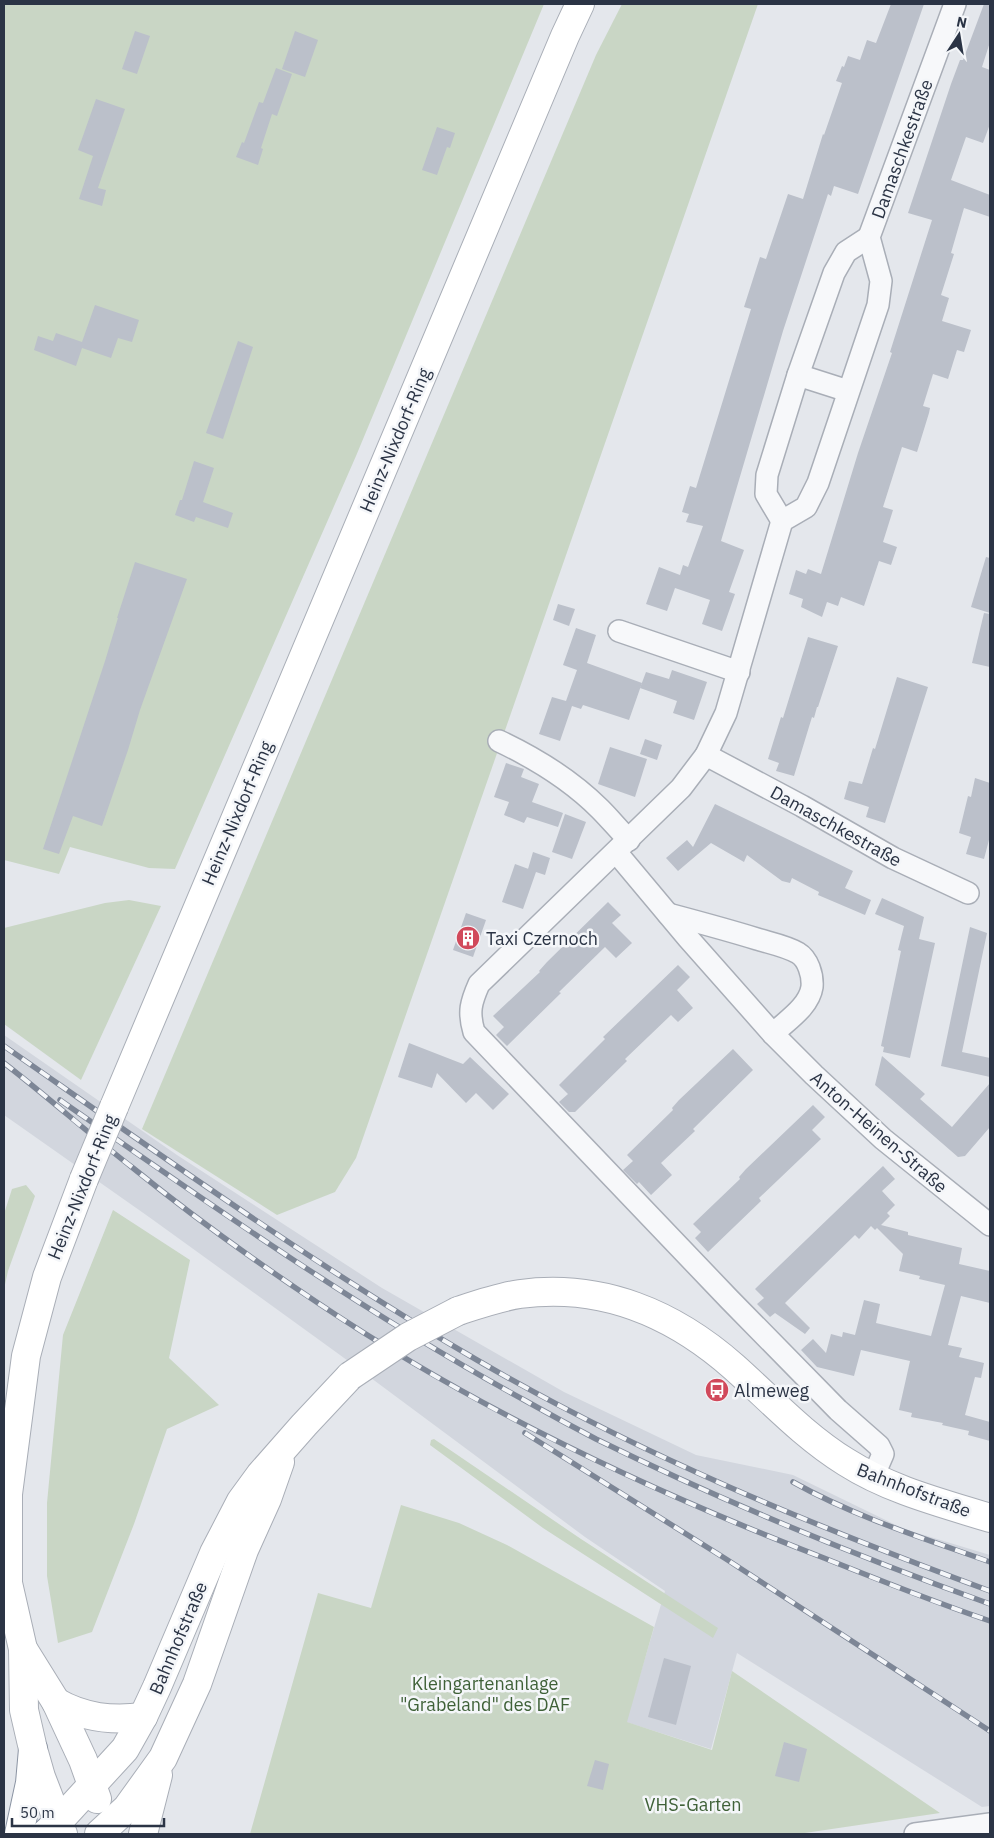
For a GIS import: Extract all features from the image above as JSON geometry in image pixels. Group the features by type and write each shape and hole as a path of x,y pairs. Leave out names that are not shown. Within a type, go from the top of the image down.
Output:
{"main road":[{"name":"Heinz-Nixdorf-Ring","path":"55,1830 24,1710 23,1649 8,1583 8,1494 16,1425 26,1356 47,1277 84,1179 114,1107 557,54 580,4"},
{"name":"Bahnhofstraße","path":"55,1830 125,1748 143,1717 228,1523 241,1500 260,1475 350,1376 408,1337 458,1311 500,1298 545,1292 596,1295 636,1306 659,1315 706,1344 815,1441 846,1462 872,1477 918,1495 990,1518"},
{"name":"Bahnhofstraße","path":"104,1832 127,1808 163,1758 197,1684 244,1550 286,1447"},
{"name":"Heinz-Nixdorf-Ring","path":"23,1649 56,1702 83,1760 93,1785 104,1832"},
{"path":"56,1702 70,1710 96,1717 112,1719 143,1717"},
{"path":"19,1834 30,1783 33,1749"},
{"path":"143,1834 163,1758"}],"street":[{"name":"Damaschkestraße","path":"869,237 846,252 834,272 798,375 767,475 766,494 782,521 806,507 818,483 878,305 881,281 869,237 955,4"},
{"path":"798,375 848,390"},
{"path":"782,521 726,713 706,755 681,788 479,984 472,1000 469,1018 474,1032 736,1306 838,1410 879,1446 884,1454 872,1477"},
{"path":"619,632 739,672"},
{"path":"500,741 561,777 599,808 623,846"},
{"name":"Damaschkestraße","path":"706,755 802,806 893,858 968,893"},
{"name":"Anton-Heinen-Straße","path":"623,846 668,914 773,1034 883,1139 986,1214"},
{"path":"668,914 778,945 798,953 806,962 811,973 812,987 808,996 804,1004 773,1034"},
{"path":"915,1834 990,1824"}],"shaded area":[{"path":"4,1035 177,1155 382,1288 564,1392 696,1455 793,1475 904,1529 990,1555 990,1806 982,1807 737,1653 711,1749 626,1722 665,1591 585,1537 340,1355 4,1115"}],"green space":[{"path":"4,4 544,4 356,456 175,869 149,868 70,847 59,874 4,860"},
{"path":"622,4 758,4 356,1158 335,1192 277,1215 142,1129 596,55"},
{"path":"129,900 161,906 81,1080 4,1024 4,928 105,903"},
{"path":"26,1185 35,1196 8,1271 4,1289 4,1214 12,1189"},
{"path":"113,1210 190,1260 169,1358 219,1405 167,1429 134,1524 92,1632 58,1643 47,1576 47,1503 63,1335"},
{"path":"434,1439 581,1539 718,1628 713,1638 543,1528 430,1445 431,1440"},
{"name":"Kleingartenanlage \"Grabeland\" des DAF","path":"401,1505 459,1523 507,1545 654,1627 627,1722 712,1750 732,1671 940,1813 798,1834 250,1834 318,1593 371,1608"}],"building":[{"path":"891,4 924,4 858,194 834,186 831,196 828,194 783,331 721,541 744,550 729,592 735,594 722,631 702,624 710,600 675,588 667,611 646,604 659,567 680,575 683,565 688,567 703,526 686,522 689,514 682,512 690,486 696,488 751,309 744,307 760,257 766,259 788,194 803,199 823,134 842,83 836,81 842,66 844,67 848,56 860,60 867,40 876,43"},
{"path":"984,4 990,4 990,42 982,67 990,70 990,124 983,143 966,137 951,180 990,195 990,217 964,208 951,253 954,254 941,295 949,298 942,321 971,330 964,352 957,350 948,379 933,374 923,406 930,408 929,413 917,452 902,447 883,507 893,510 883,542 897,547 891,565 879,561 864,606 841,597 838,606 827,602 822,617 801,607 803,599 789,594 796,570 806,574 808,569 821,574 858,453 892,353 890,352 932,220 908,213 951,84 960,60 963,60"},
{"path":"135,31 150,36 137,74 122,69"},
{"path":"295,31 318,40 305,77 282,69"},
{"path":"276,68 292,74 277,116 272,114 261,148 263,149 258,165 236,157 242,142 244,143 259,102 263,103"},
{"path":"96,99 125,109 98,188 106,190 102,206 79,199 93,156 78,150"},
{"path":"437,127 455,133 450,148 447,147 437,175 422,170"},
{"path":"95,305 139,320 132,342 118,338 111,358 82,348 76,366 34,350 38,336 53,341 56,333 82,342"},
{"path":"238,341 253,347 223,439 206,433"},
{"path":"194,461 214,468 203,502 233,513 228,528 196,517 194,522 175,515 180,500 182,500"},
{"path":"986,557 990,558 990,613 971,607"},
{"path":"135,562 187,579 140,710 102,826 73,816 59,854 43,849 105,661"},
{"path":"558,604 575,609 569,626 553,620"},
{"path":"984,613 990,614 990,667 972,663"},
{"path":"576,628 596,635 587,663 642,683 629,720 583,705 581,709 572,706 560,741 539,734 552,697 566,701 577,670 563,665"},
{"path":"808,637 838,646 814,718 812,717 794,776 776,771 779,763 768,759"},
{"path":"672,670 707,682 694,720 673,713 677,701 640,688 646,672 669,679"},
{"path":"897,677 928,687 885,823 866,817 869,807 844,799 849,781 862,784"},
{"path":"645,739 662,745 657,760 640,754"},
{"path":"610,747 647,759 635,797 598,784"},
{"path":"506,763 524,769 521,777 539,784 532,802 563,813 558,827 527,817 524,823 504,815 509,802 494,797"},
{"path":"975,778 990,783 990,836 984,859 966,854 971,837 959,833 968,796 971,797"},
{"path":"715,804 853,871 845,888 871,900 865,915 818,895 819,892 792,878 790,883 782,881 747,855 744,862 711,843 678,871 666,858 687,840 693,847"},
{"path":"565,814 586,822 572,859 552,852"},
{"path":"533,852 550,858 545,875 536,872 523,909 502,902 515,864 528,869"},
{"path":"882,898 924,917 919,939 935,943 910,1058 883,1052 884,1047 881,1046 901,951 898,950 904,926 875,914"},
{"path":"608,902 621,915 612,923 632,943 616,958 605,947 507,1046 496,1035 504,1027 493,1016 540,972 547,962"},
{"name":"Taxi Czernoch","path":"466,913 486,920 473,957 453,950"},
{"path":"970,927 987,933 962,1052 990,1058 990,1077 941,1066"},
{"path":"678,965 690,977 677,990 693,1008 678,1022 671,1015 625,1059 627,1061 575,1112 569,1112 559,1102 568,1094 559,1085 605,1039 603,1037"},
{"path":"409,1043 463,1064 470,1057 509,1094 493,1110 476,1093 466,1103 437,1073 432,1088 398,1077"},
{"path":"733,1049 753,1070 693,1129 695,1131 661,1163 672,1175 651,1195 639,1182 637,1184 623,1170 633,1161 627,1155 673,1110 672,1108 679,1100"},
{"path":"882,1056 925,1094 920,1099 952,1127 990,1083 990,1127 965,1156 958,1157 875,1085"},
{"path":"813,1105 825,1117 812,1130 821,1139 759,1198 761,1201 708,1252 695,1238 701,1232 693,1224 740,1179 739,1177 746,1169"},
{"path":"883,1166 895,1179 882,1191 895,1205 887,1213 890,1216 881,1225 908,1232 908,1235 962,1248 959,1264 990,1271 990,1303 961,1296 948,1345 962,1348 959,1357 984,1363 981,1378 975,1377 965,1415 990,1422 990,1441 968,1435 969,1431 942,1425 943,1423 911,1417 912,1413 899,1410 910,1361 861,1350 854,1376 817,1367 801,1350 813,1339 826,1353 831,1334 842,1337 843,1332 855,1335 864,1300 880,1304 876,1323 931,1336 945,1285 919,1279 920,1276 899,1271 903,1254 877,1228 875,1230 871,1226 859,1239 855,1235 785,1303 810,1328 805,1334 775,1313 770,1317 757,1304 764,1298 755,1289"},
{"path":"664,1658 691,1666 676,1725 648,1717"},
{"path":"784,1742 807,1749 799,1782 775,1776"},
{"path":"595,1760 609,1764 603,1790 587,1786"}],"railway":[{"path":"4,1046 179,1168 356,1286 416,1324 539,1395 665,1458 729,1487 859,1541 990,1591"},
{"path":"4,1063 155,1186 224,1238 318,1303 378,1342 439,1378 564,1445 692,1504 886,1583 990,1621"},
{"path":"60,1100 231,1218 347,1295 465,1367 596,1439 693,1485 791,1527 890,1567 990,1604"},
{"path":"525,1433 726,1559 990,1731"},
{"path":"793,1482 817,1495 865,1516 990,1562"}],"place":[{"name":"Taxi Czernoch","path":"468,938"},
{"name":"Almeweg","path":"717,1390"}],"park label":[{"name":"VHS-Garten","path":"693,1804"}]}
